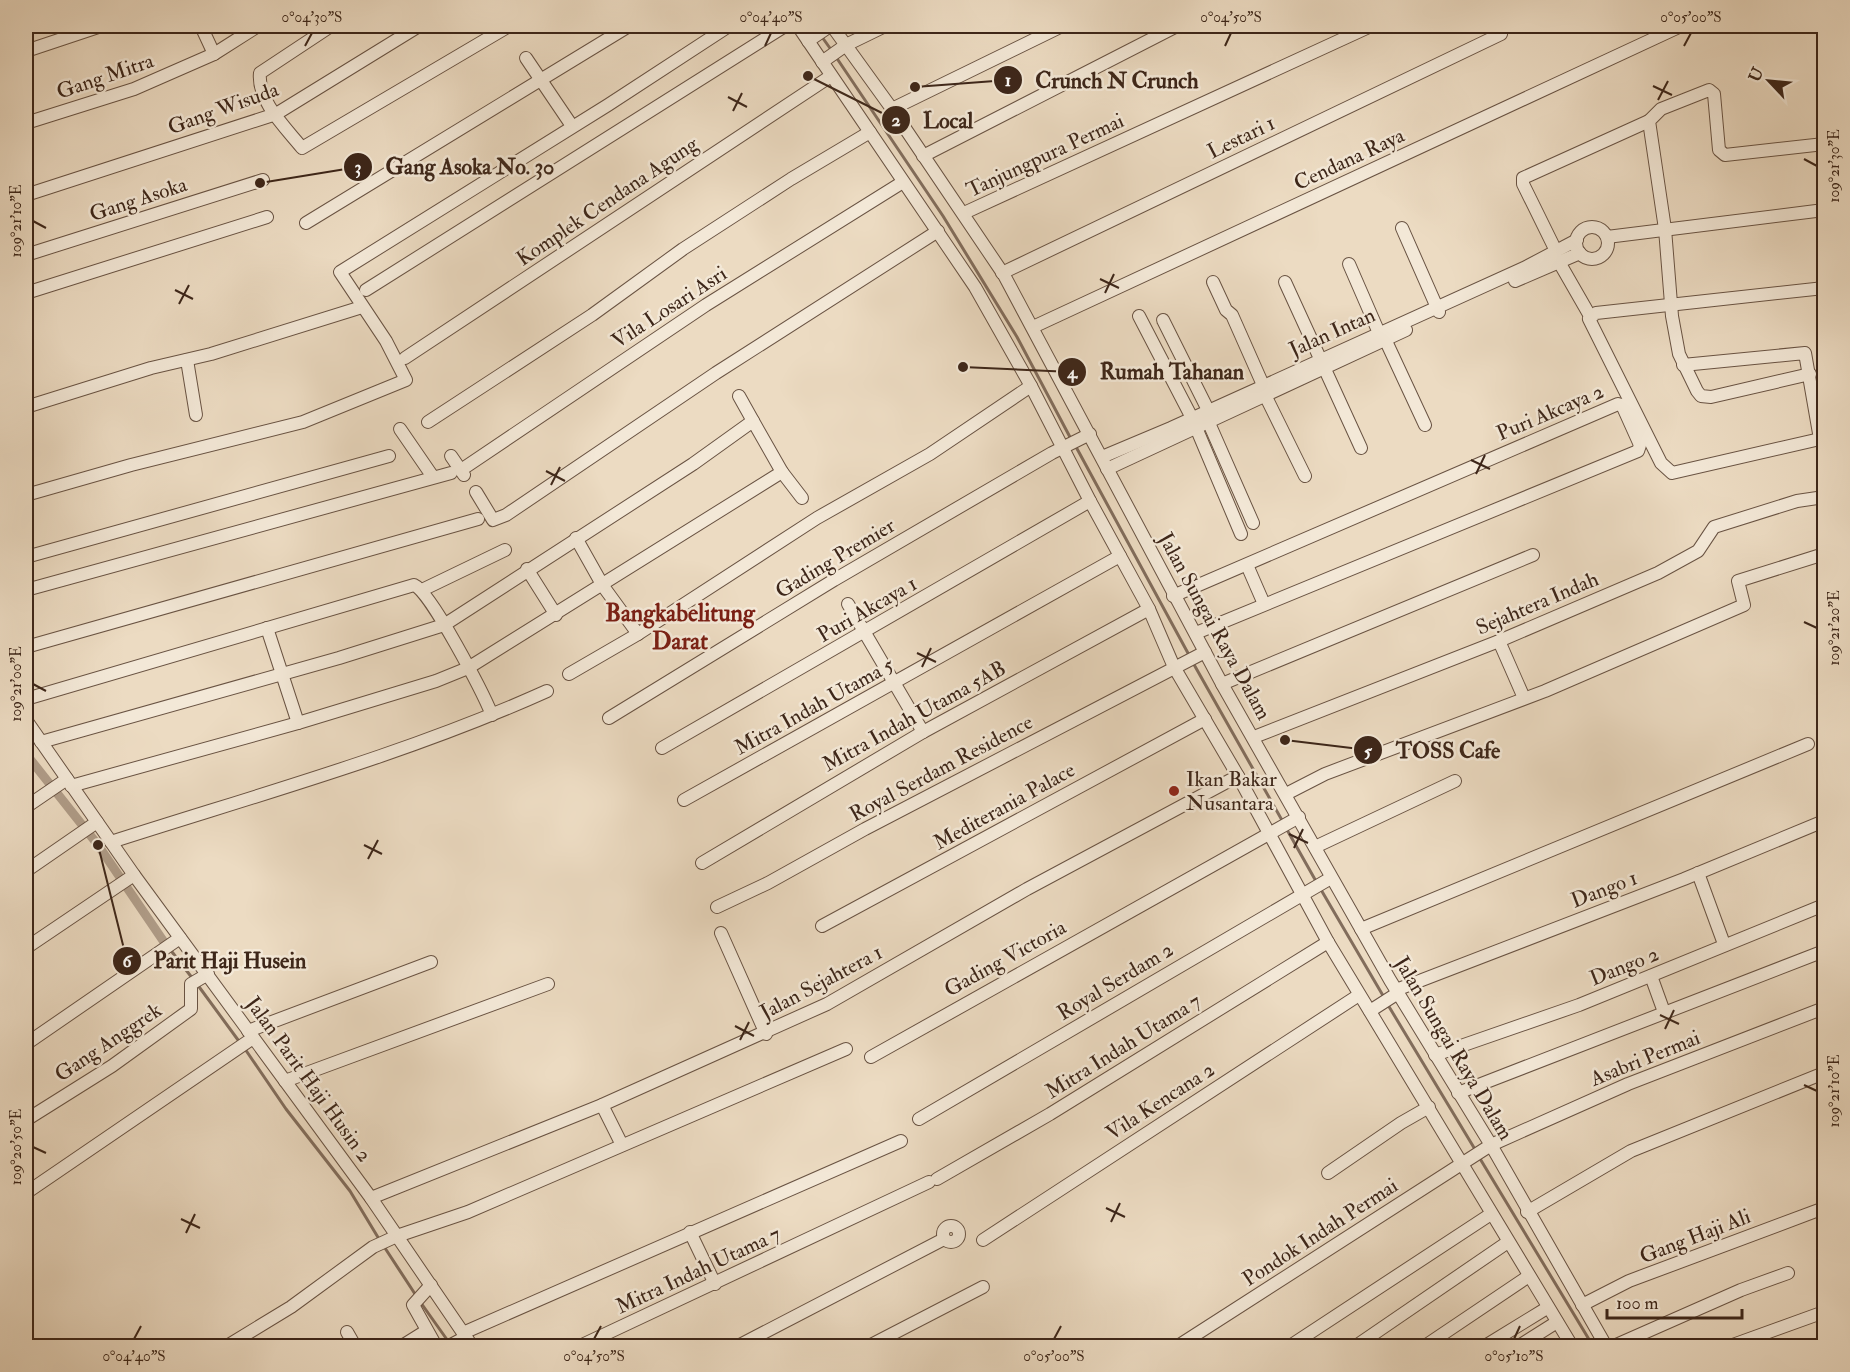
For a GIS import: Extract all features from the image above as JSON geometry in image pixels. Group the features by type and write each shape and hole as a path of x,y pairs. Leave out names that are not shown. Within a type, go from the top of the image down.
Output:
{"street":[{"path":"26,51 101,26"},
{"path":"201,26 214,54"},
{"name":"Gang Mitra","path":"26,123 134,89 214,54 258,26"},
{"path":"331,26 260,73 263,93 302,148 504,27"},
{"name":"Gang Wisuda","path":"26,195 276,114 419,26"},
{"path":"306,223 629,26"},
{"path":"26,495 131,465 303,422 406,380 386,341 340,272 729,26"},
{"path":"366,290 785,26"},
{"path":"798,26 826,59 831,76 975,287 1031,386 1205,719 1238,776 1276,832 1302,894 1328,942 1359,995 1374,1009 1428,1107 1464,1162 1491,1214 1572,1347"},
{"path":"811,39 829,26"},
{"name":"Jalan Sungai Raya Dalam","path":"829,26 892,109 964,213 1002,273 1033,327 1087,435 1102,457 1173,596 1196,633 1202,654 1287,794 1297,819 1315,847 1324,882 1360,929 1606,1347"},
{"path":"826,59 885,26"},
{"path":"892,109 1062,26"},
{"path":"923,156 1158,30 1177,26"},
{"name":"Tanjungpura Permai","path":"964,213 1371,26"},
{"name":"Cendana Raya","path":"1033,327 1682,26"},
{"name":"Lestari 1","path":"1002,273 1498,36"},
{"path":"526,58 572,126"},
{"name":"Komplek Cendana Agung","path":"405,358 831,76"},
{"path":"1683,365 1802,352 1806,354 1822,438 1672,473 1661,463 1601,346 1590,324 1590,316 1523,184 1523,178 1649,121 1661,109 1709,90 1714,94 1719,150 1725,155 1824,144"},
{"path":"1649,121 1665,232 1672,316 1683,365 1697,391 1705,398 1810,374"},
{"path":"428,422 592,315 683,249 791,179 870,132"},
{"name":"Gang Asoka","path":"26,255 263,180"},
{"name":"Vila Losari Asri","path":"459,473 706,305 903,182"},
{"path":"1607,241 1824,210"},
{"path":"26,292 267,217"},
{"path":"1665,232 1824,218"},
{"path":"1102,457 1264,390 1558,256 1589,227 1600,229 1607,241 1606,252 1598,258 1588,258 1580,253 1558,256"},
{"path":"1402,228 1439,310"},
{"path":"476,492 494,520 506,515 716,373 938,231"},
{"path":"1577,240 1580,253"},
{"path":"1349,264 1425,425"},
{"path":"1213,282 1226,310 1232,315 1264,390 1305,476"},
{"path":"1285,282 1361,448"},
{"path":"1590,316 1824,288"},
{"path":"26,407 312,324 362,307"},
{"path":"1139,316 1202,417 1253,523"},
{"path":"1163,320 1202,417 1241,534"},
{"path":"187,360 196,415"},
{"path":"569,674 638,634 817,518 930,454 1031,386"},
{"path":"739,396 783,472 802,498"},
{"name":"Puri Akcaya 2","path":"1173,596 1618,404 1622,405 1640,445 1638,451 1196,633"},
{"path":"1107,469 1202,417"},
{"path":"41,742 444,625 527,569 693,464 753,421"},
{"path":"400,429 432,477"},
{"name":"Gading Premier","path":"609,718 834,580 1087,435"},
{"path":"26,557 389,456"},
{"path":"26,590 432,477 459,473 451,456"},
{"path":"26,807 50,790 69,782 298,723 436,681 468,668 783,472"},
{"name":"Sejahtera Indah","path":"1254,737 1499,641 1693,555 1714,527 1797,501 1824,497"},
{"name":"Puri Akcaya 1","path":"662,748 866,633 1090,501"},
{"path":"26,647 478,519"},
{"path":"576,538 603,586 638,634"},
{"path":"422,590 505,550"},
{"path":"1287,794 1325,774 1524,698 1744,605 1738,582 1824,554"},
{"path":"1222,684 1533,555"},
{"name":"Mitra Indah Utama 5","path":"684,800 1120,556"},
{"path":"1247,565 1264,604"},
{"path":"527,569 556,615"},
{"path":"26,699 414,585 422,590 444,625 492,715"},
{"path":"848,604 923,732"},
{"name":"Mitra Indah Utama 5AB","path":"702,863 923,732 1149,609"},
{"path":"267,628 280,674 298,723"},
{"path":"1499,641 1524,698"},
{"name":"Royal Serdam Residence","path":"717,907 768,883 1202,654"},
{"path":"111,842 338,770 492,715 547,691"},
{"name":"Mediterania Palace","path":"822,926 1205,719"},
{"name":"Jalan Parit Haji Husin 2","path":"28,728 41,742 69,782 92,826 111,842 176,940 206,975 249,1037 285,1081 371,1198 392,1239 431,1285 461,1341"},
{"path":"1360,929 1808,744"},
{"name":"Jalan Sejahtera 1","path":"371,1198 602,1105 766,1034 827,1004 1027,889 1238,776"},
{"path":"1315,847 1455,781"},
{"path":"1276,832 1297,819"},
{"name":"Dango 1","path":"1374,1009 1396,993 1824,821"},
{"path":"26,871 92,826"},
{"name":"Gading Victoria","path":"871,1057 1276,832"},
{"path":"1698,873 1724,944"},
{"path":"26,948 134,875"},
{"name":"Royal Serdam 2","path":"919,1119 1324,882"},
{"name":"Dango 2","path":"1435,1055 1579,1005 1824,905"},
{"path":"721,933 766,1034"},
{"path":"26,1044 176,940"},
{"name":"Mitra Indah Utama 7","path":"580,1347 933,1180 1050,1114 1328,942"},
{"path":"1458,1093 1824,951"},
{"path":"26,1193 236,1050 249,1037 431,962"},
{"name":"Gang Anggrek","path":"26,1120 112,1066 191,1009 190,984 206,975"},
{"path":"1651,976 1664,1012"},
{"path":"285,1081 548,984"},
{"name":"Vila Kencana 2","path":"983,1240 1359,995"},
{"name":"Asabri Permai","path":"1487,1148 1628,1084 1824,1008"},
{"path":"227,1347 291,1307 373,1248 468,1212 846,1049"},
{"path":"1527,1212 1631,1151 1824,1073"},
{"path":"602,1105 622,1144"},
{"path":"1328,1173 1428,1107"},
{"path":"461,1341 690,1232 901,1140"},
{"name":"Pondok Indah Permai","path":"1178,1347 1487,1148"},
{"name":"Gang Haji Ali","path":"1582,1305 1637,1278 1824,1208"},
{"path":"1290,1347 1491,1214"},
{"path":"690,1232 716,1284"},
{"path":"738,1347 944,1239"},
{"path":"1356,1347 1509,1242"},
{"path":"1614,1347 1741,1290 1788,1273"},
{"path":"1425,1347 1529,1276"},
{"path":"431,1285 418,1299 426,1331 436,1347"},
{"path":"868,1347 983,1287"},
{"path":"1485,1347 1547,1308"},
{"path":"1730,1347 1824,1312"},
{"path":"1519,1347 1557,1322"},
{"path":"402,1347 426,1331"},
{"path":"347,1332 355,1347"}],"waterway":[{"path":"822,37 832,51"},
{"path":"836,57 943,216 1017,337 1071,439"},
{"path":"1075,445 1189,655"},
{"path":"1192,661 1283,822"},
{"path":"26,754 98,845 164,942"},
{"path":"1286,828 1317,883"},
{"path":"1320,888 1385,999"},
{"path":"169,948 193,979"},
{"path":"197,984 241,1044"},
{"path":"1388,1005 1476,1151"},
{"path":"245,1049 286,1109 350,1191 379,1239"},
{"path":"1479,1157 1593,1346"},
{"path":"383,1245 417,1297"},
{"path":"421,1303 448,1341"}],"place":[{"name":"Local","path":"808,76"},
{"name":"Crunch N Crunch","path":"915,87"},
{"name":"Gang Asoka No. 30","path":"260,183"},
{"name":"Rumah Tahanan","path":"963,367"},
{"name":"TOSS Cafe","path":"1285,740"},
{"name":"Ikan Bakar Nusantara","path":"1174,791"},
{"name":"Parit Haji Husein","path":"98,845"}],"district":[{"name":"Bangkabelitung Darat","path":"680,627"}]}
